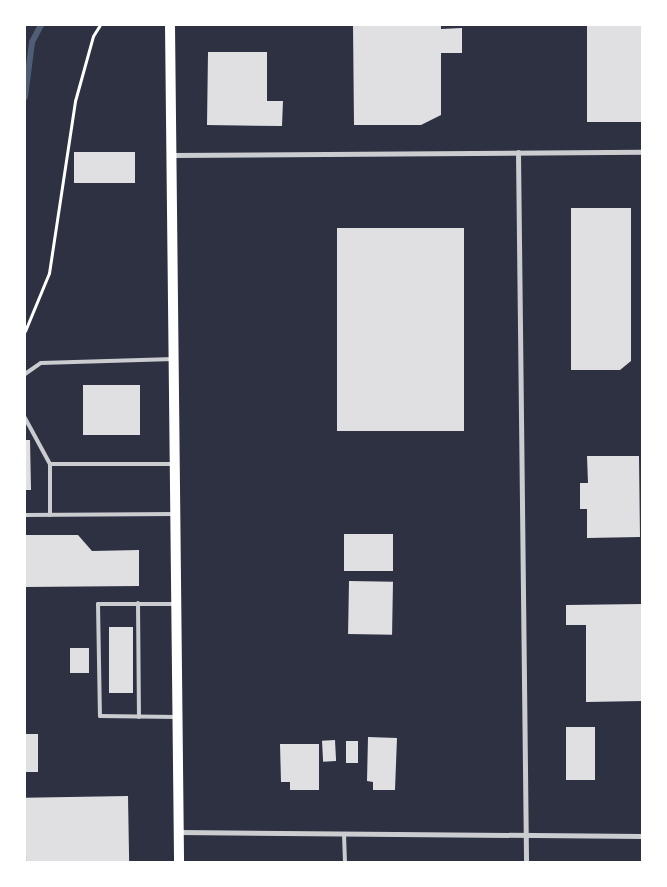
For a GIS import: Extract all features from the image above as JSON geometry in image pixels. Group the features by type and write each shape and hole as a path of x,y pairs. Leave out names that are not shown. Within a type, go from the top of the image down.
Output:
{"main road":[{"path":"170,25 179,862"}],"street":[{"path":"518,152 526,862"},
{"path":"171,155 642,152"},
{"path":"179,832 642,836"}],"lane":[{"path":"25,374 41,363 174,359"},
{"path":"25,418 50,464 50,515"},
{"path":"50,464 175,464"},
{"path":"25,515 175,514"},
{"path":"138,603 139,717"},
{"path":"176,604 98,604 100,716 177,717"},
{"path":"344,834 345,862"}],"path":[{"path":"25,332 49,272 75,101 93,36 100,25"}],"building":[{"path":"353,25 441,25 441,29 462,28 462,53 441,53 441,115 421,125 354,125"},
{"path":"587,25 642,25 642,122 587,122"},
{"path":"208,52 267,52 267,101 283,101 282,126 207,125"},
{"path":"74,152 135,152 135,183 74,183"},
{"path":"571,208 631,208 631,361 620,370 571,370"},
{"path":"337,228 464,228 464,431 337,431"},
{"path":"83,385 140,385 140,435 83,435"},
{"path":"25,440 30,440 31,490 25,490"},
{"path":"587,456 639,456 640,537 587,538 587,509 580,509 580,483 588,483"},
{"path":"344,534 393,534 393,571 344,571"},
{"path":"25,535 78,535 92,551 139,550 139,586 25,587"},
{"path":"349,581 393,582 392,635 348,634"},
{"path":"642,604 642,701 586,702 586,625 566,625 566,605"},
{"path":"109,627 133,627 133,693 109,693"},
{"path":"70,648 89,648 89,673 70,673"},
{"path":"566,727 595,727 595,780 566,780"},
{"path":"25,734 38,734 38,772 25,772"},
{"path":"368,737 397,738 395,790 373,790 373,782 367,781"},
{"path":"335,740 336,761 323,762 322,741"},
{"path":"346,741 358,741 358,763 346,763"},
{"path":"280,744 319,744 319,790 290,790 290,782 281,782"},
{"path":"128,796 129,862 26,862 25,798"}],"waterway":[{"path":"25,97 32,42 41,25"}]}
